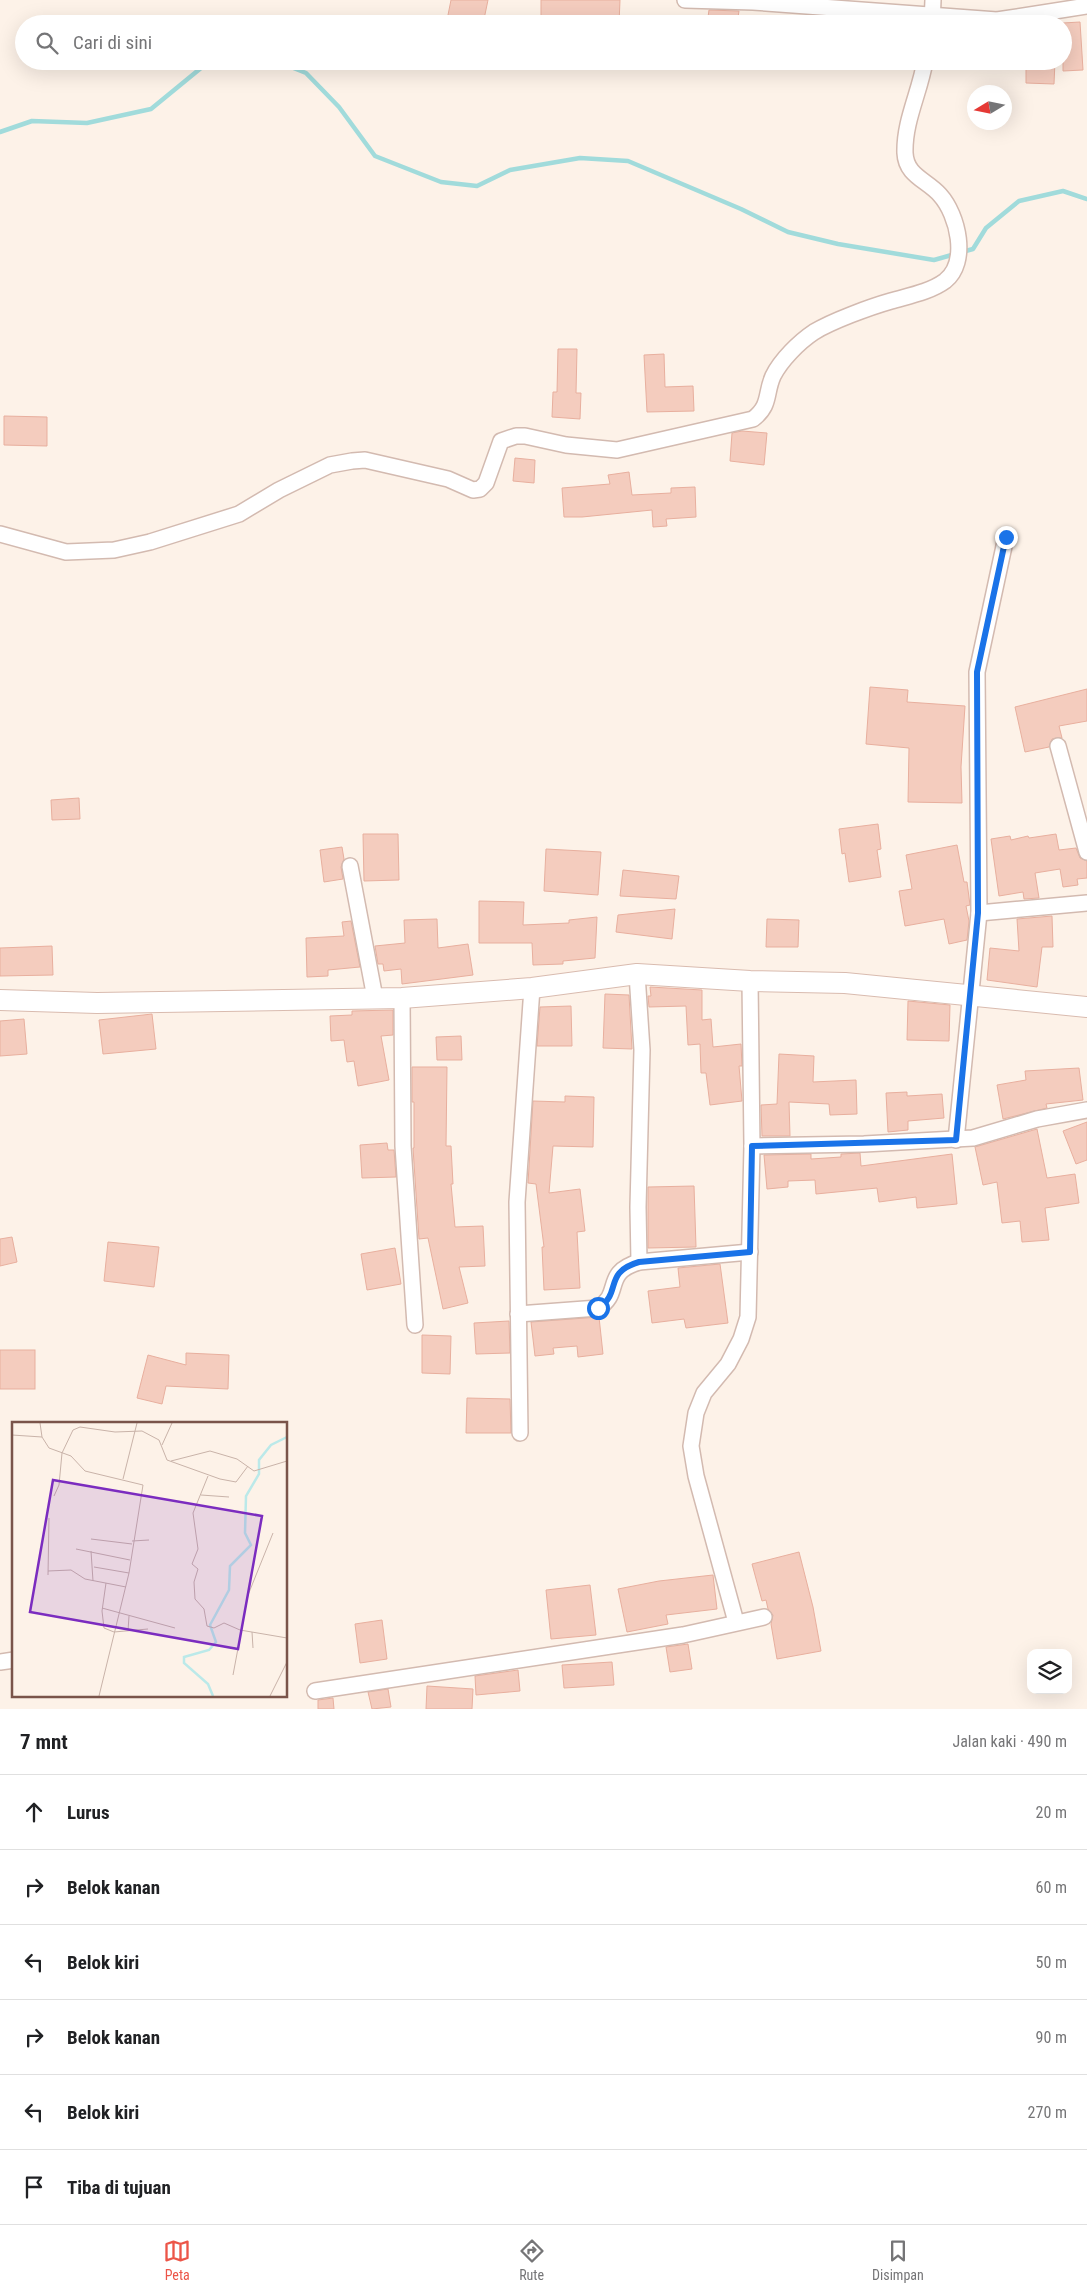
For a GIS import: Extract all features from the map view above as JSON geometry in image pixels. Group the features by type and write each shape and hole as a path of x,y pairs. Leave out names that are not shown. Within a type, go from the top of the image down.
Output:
{"street":[{"path":"685,0 753,2 951,15"},
{"path":"1029,15 1087,6"},
{"path":"0,534 66,552 114,550 150,542 239,514 279,490 330,465 366,460 448,479 473,490 480,489 486,483 501,441 508,437 525,436 566,445 618,450 753,419 762,412 773,376 790,353 815,331 874,306 921,292 945,281 958,261 959,244 955,224 948,207 940,194 911,172 905,154 908,120 924,70"},
{"path":"956,1140 978,913 977,672 1006,537"},
{"path":"1058,746 1087,852"},
{"path":"350,866 375,998"},
{"path":"978,913 1087,903"},
{"path":"0,1000 97,1003 402,998 532,988 637,974 750,981 844,983 1087,1007"},
{"path":"637,974 642,1050 638,1207 639,1262"},
{"path":"736,1622 696,1476 691,1446 696,1412 704,1394 728,1364 741,1339 748,1317 752,1146 750,981"},
{"path":"520,1433 517,1202 532,988"},
{"path":"402,998 403,1146 415,1325"},
{"path":"752,1146 956,1140 973,1138 1037,1120 1087,1110"},
{"path":"518,1314 598,1308 606,1304 618,1273 627,1265 639,1262 750,1252"},
{"path":"315,1690 683,1635 764,1617"}],"building":[{"path":"451,0 488,0 485,15 448,15"},
{"path":"541,0 620,0 619,15 541,15"},
{"path":"709,10 739,11 738,15 708,15"},
{"path":"1072,22 1080,22 1083,70 1063,71 1072,70"},
{"path":"1026,70 1055,70 1054,84 1026,83"},
{"path":"558,349 577,349 576,393 581,393 580,419 552,417 553,392 557,392"},
{"path":"664,354 665,387 693,386 694,411 647,412 644,355"},
{"path":"4,416 47,417 47,446 4,445"},
{"path":"742,431 767,433 764,465 730,461 732,433"},
{"path":"515,458 535,460 534,483 513,481"},
{"path":"629,472 632,495 671,493 671,488 695,487 696,517 666,519 667,526 653,527 652,510 564,517 562,488 610,484 608,475"},
{"path":"870,687 908,690 907,702 965,706 961,767 962,803 908,802 909,748 866,744"},
{"path":"1087,689 1087,721 1059,726 1062,738 1052,739 1049,747 1025,752 1015,707"},
{"path":"79,798 80,819 52,820 51,800"},
{"path":"878,824 881,849 877,850 881,877 849,882 845,853 842,854 839,829"},
{"path":"363,834 398,834 399,880 364,881"},
{"path":"1056,834 1059,850 1076,848 1080,858 1087,861 1087,878 1077,879 1078,885 1063,887 1060,869 1035,873 1039,898 1024,899 1023,892 999,896 991,839 1010,836 1011,840 1028,836 1029,838"},
{"path":"957,845 964,882 967,882 970,905 966,906 969,921 967,940 949,944 944,919 905,926 899,891 912,889 906,855"},
{"path":"342,847 344,859 341,867 343,879 324,882 320,850"},
{"path":"546,849 601,852 598,895 544,891"},
{"path":"623,870 679,876 676,899 620,896"},
{"path":"479,901 524,902 523,925 569,923 569,920 597,917 595,958 563,961 563,964 533,965 532,943 479,943"},
{"path":"675,909 672,939 616,932 618,915"},
{"path":"1052,916 1053,947 1042,947 1037,987 987,980 990,948 1019,951 1017,919"},
{"path":"437,919 438,948 468,944 473,975 402,984 401,969 384,971 383,964 378,964 375,946 405,943 404,920"},
{"path":"767,919 799,920 798,947 766,947"},
{"path":"351,921 360,967 328,970 328,976 307,977 306,938 344,936 342,922"},
{"path":"52,946 53,975 0,976 0,948"},
{"path":"650,987 702,990 702,1020 711,1019 713,1047 741,1044 742,1066 739,1066 742,1101 710,1105 706,1073 701,1073 700,1044 688,1045 686,1006 649,1007 648,996 651,996"},
{"path":"605,994 629,995 632,1049 603,1048"},
{"path":"908,1001 950,1005 949,1041 907,1040"},
{"path":"571,1006 572,1046 537,1046 540,1007"},
{"path":"393,1010 393,1035 381,1036 389,1080 358,1086 354,1061 347,1062 344,1040 331,1041 330,1016 352,1015 352,1011"},
{"path":"152,1014 156,1049 103,1054 99,1020"},
{"path":"24,1019 27,1054 0,1056 0,1021"},
{"path":"461,1036 462,1060 437,1060 436,1037"},
{"path":"779,1054 814,1056 813,1082 856,1080 857,1114 830,1115 829,1104 789,1102 790,1136 762,1136 761,1105 777,1104"},
{"path":"412,1067 447,1067 446,1146 451,1146 453,1184 451,1184 455,1227 483,1226 485,1266 459,1267 468,1303 443,1309 428,1238 419,1239 413,1148 414,1102 412,1102"},
{"path":"1079,1068 1083,1100 1046,1104 1047,1108 1003,1119 997,1085 1026,1080 1025,1071"},
{"path":"907,1092 907,1096 942,1094 944,1118 908,1121 908,1130 888,1132 886,1093"},
{"path":"565,1096 594,1097 593,1147 553,1146 549,1193 580,1189 585,1231 577,1232 580,1288 544,1290 542,1247 544,1247 536,1184 528,1183 533,1101 565,1102"},
{"path":"1087,1122 1087,1160 1076,1164 1063,1131"},
{"path":"1037,1129 1047,1178 1075,1174 1079,1203 1045,1208 1049,1240 1022,1242 1020,1221 1002,1223 997,1182 983,1185 975,1147"},
{"path":"387,1143 388,1150 394,1150 396,1177 362,1178 360,1145"},
{"path":"860,1153 861,1166 952,1154 957,1204 917,1208 916,1197 879,1202 877,1188 816,1194 815,1180 788,1181 788,1187 767,1189 764,1155 811,1154 811,1159 841,1157 841,1154"},
{"path":"694,1186 696,1247 648,1248 648,1187"},
{"path":"12,1237 17,1262 0,1266 0,1239"},
{"path":"108,1242 159,1247 154,1287 104,1281"},
{"path":"395,1248 401,1284 367,1290 361,1254"},
{"path":"720,1264 728,1323 686,1328 684,1319 652,1323 648,1291 680,1287 678,1268"},
{"path":"599,1317 603,1354 578,1357 577,1346 553,1348 554,1354 535,1356 531,1322"},
{"path":"509,1321 510,1353 476,1354 474,1323"},
{"path":"422,1335 451,1336 450,1374 422,1373"},
{"path":"0,1350 35,1350 35,1389 0,1389"},
{"path":"186,1353 229,1355 228,1389 166,1386 162,1404 137,1398 148,1355 186,1365"},
{"path":"467,1398 510,1399 511,1433 466,1433"},
{"path":"799,1552 813,1607 821,1651 777,1659 771,1624 773,1615 768,1609 766,1600 762,1601 752,1564"},
{"path":"713,1575 717,1609 666,1615 668,1624 627,1632 618,1589 659,1581"},
{"path":"590,1585 596,1635 551,1639 546,1590"},
{"path":"382,1620 387,1659 360,1663 355,1624"},
{"path":"688,1644 692,1669 670,1672 666,1647"},
{"path":"612,1662 614,1685 564,1688 562,1665"},
{"path":"518,1670 520,1691 476,1695 475,1676"},
{"path":"427,1686 473,1689 472,1709 426,1709"},
{"path":"388,1689 391,1707 372,1709 368,1692"},
{"path":"333,1698 334,1709 318,1709 318,1700"}],"waterway":[{"path":"0,132 32,121 87,123 151,109 199,70"},
{"path":"298,70 306,73 339,107 375,156 441,182 477,186 510,170 580,158 628,161 741,209 788,232 838,244 934,260 955,254"},
{"path":"962,252 973,249 986,228 1019,201 1063,191 1087,199"}],"route":[{"path":"598,1308 606,1304 618,1273 627,1265 639,1262 750,1252 752,1146 956,1140 978,913 977,672 1006,537"}]}
